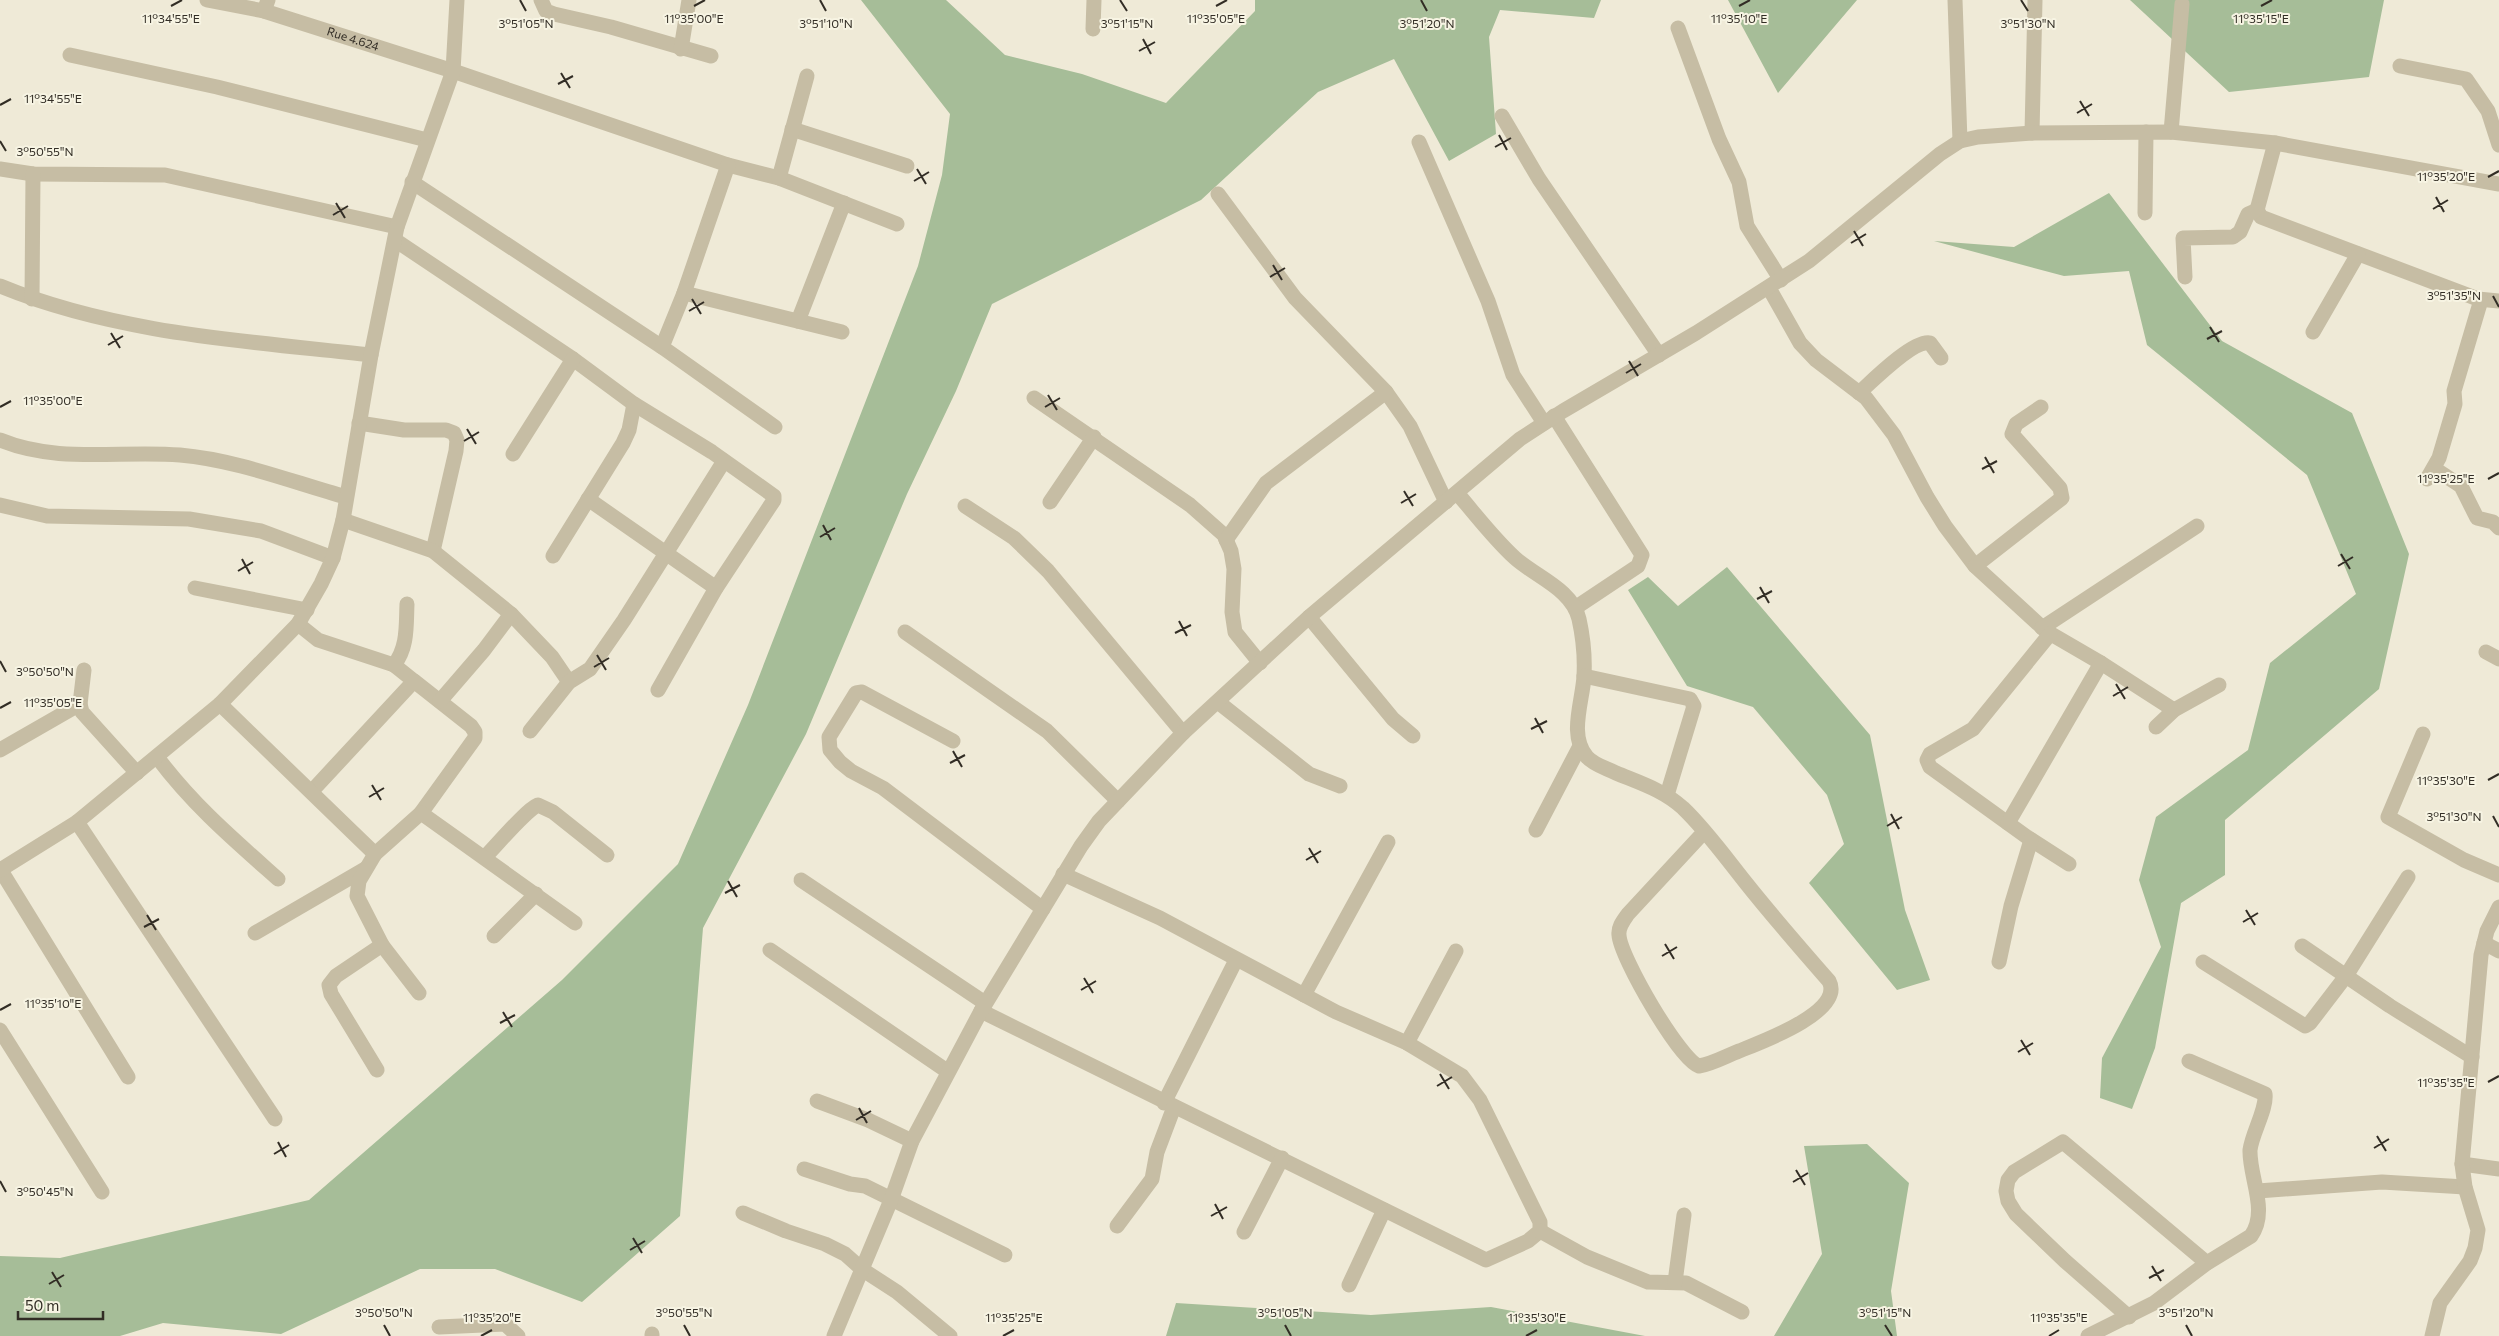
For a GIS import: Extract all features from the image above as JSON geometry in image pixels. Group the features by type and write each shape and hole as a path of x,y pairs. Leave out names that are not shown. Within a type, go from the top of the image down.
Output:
{"street":[{"name":"Rue 4.624","path":"207,0 266,6 728,166 779,178 897,224"},
{"path":"128,1077 0,870 77,822 220,704 298,624 307,610 333,558 343,520 371,355 396,234 412,182 453,71 458,0"},
{"path":"542,0 546,11 554,14 611,27 681,49 711,56"},
{"path":"681,49 689,0"},
{"path":"1093,29 1094,0"},
{"path":"1955,0 1960,142"},
{"path":"2032,133 2035,0"},
{"path":"2171,132 2182,4"},
{"path":"1678,28 1719,139 1739,182 1745,220 1800,343 1816,360 1866,398 1894,435 1936,512 1976,566 2046,631 2102,663 2174,710"},
{"path":"70,55 217,87 427,140"},
{"path":"2400,66 2466,80 2488,111 2499,145"},
{"path":"779,178 807,76"},
{"path":"1502,116 1539,179 1659,355"},
{"path":"792,129 907,166"},
{"path":"2145,212 2146,132"},
{"path":"834,1336 891,1200 912,1141 947,1071 983,1007 1090,834 1118,800 1183,733 1309,617 1520,439 1549,419 1775,284 1836,241 1940,154 1960,142 1978,137 2032,133 2171,132 2275,143 2499,184"},
{"path":"1419,142 1488,301 1513,375 1549,419 1642,555 1638,566 1575,608"},
{"path":"2275,143 2257,210 2260,217 2482,300 2499,301"},
{"path":"662,347 684,293 728,166"},
{"path":"0,169 33,174 166,175 396,234 634,404 770,492 774,500 716,588 658,690"},
{"path":"32,299 33,174"},
{"path":"412,182 662,347 775,427"},
{"path":"1218,194 1296,298 1386,392 1410,426 1451,498 1513,557 1558,589 1569,599 1575,608 1583,651 1584,676 1577,735 1580,746 1587,757 1598,765 1667,795 1684,809 1704,832 1829,981 1832,990 1814,1013 1785,1032 1699,1066 1688,1057 1658,1016 1628,965 1618,934 1620,926 1628,914 1704,832"},
{"path":"798,321 844,203"},
{"path":"2185,277 2183,238 2233,237 2240,232 2248,214 2257,210"},
{"path":"2313,332 2358,254"},
{"path":"0,286 32,299 116,320 203,336 371,355"},
{"path":"684,293 842,332"},
{"path":"2482,300 2454,391 2455,404 2431,474 2461,486 2477,518 2493,522 2499,528"},
{"path":"1859,393 1892,364 1922,343 1930,343 1942,358"},
{"path":"513,454 573,359"},
{"path":"1226,540 1256,493 1266,483 1386,392"},
{"path":"1034,398 1094,437 1211,521 1226,540 1231,551 1234,569 1232,612 1235,632 1260,663"},
{"path":"553,556 623,443 629,430 634,404"},
{"path":"1976,566 2062,498 2060,488 2012,434 2016,424 2041,407"},
{"path":"359,423 404,430 446,430 454,433 457,440 456,451 433,551"},
{"path":"1050,502 1094,437"},
{"path":"0,440 56,455 181,455 235,465 346,497"},
{"path":"530,731 569,682 590,669 724,461"},
{"path":"588,499 667,552 716,588"},
{"path":"0,505 47,516 189,519 252,529 333,558"},
{"path":"965,506 1014,538 1048,571 1183,733"},
{"path":"343,520 433,551 511,614 552,657 569,682"},
{"path":"2069,864 2031,840 1930,767 1927,760 1930,754 1973,730 2046,631 2197,526"},
{"path":"195,588 307,610"},
{"path":"394,665 400,657 406,641 407,604"},
{"path":"440,701 484,650 511,614"},
{"path":"1309,617 1393,719 1413,736"},
{"path":"298,624 318,640 394,665 471,726 475,732 475,738 421,813 375,854 358,881 357,896 382,945 420,993"},
{"path":"905,632 1047,731 1118,800"},
{"path":"2008,823 2102,663"},
{"path":"84,670 80,704 87,719 137,773"},
{"path":"1584,676 1690,699 1694,706 1667,795"},
{"path":"312,791 414,681"},
{"path":"2156,727 2174,710 2219,685"},
{"path":"952,741 862,692 856,693 829,737 828,743 834,757 851,771 883,788 1043,909"},
{"path":"1218,702 1309,774 1340,786"},
{"path":"0,750 80,704"},
{"path":"220,704 375,854"},
{"path":"2423,734 2388,817 2464,860 2499,875"},
{"path":"1536,830 1580,746"},
{"path":"158,756 180,787 207,816 278,878"},
{"path":"485,857 521,821 529,809 538,805 553,812 607,855"},
{"path":"421,813 575,923"},
{"path":"77,822 274,1119"},
{"path":"1999,962 2011,906 2031,840"},
{"path":"1304,995 1388,842"},
{"path":"255,933 365,868"},
{"path":"1064,874 1160,918 1336,1012 1407,1043 1452,1070 1471,1086 1480,1100 1540,1222 1540,1231"},
{"path":"2203,962 2305,1026 2310,1023 2346,976 2408,877"},
{"path":"801,880 983,1007 1169,1105 1282,1158 1486,1260 1528,1241 1540,1231"},
{"path":"494,936 536,894"},
{"path":"2432,1336 2440,1303 2470,1261 2475,1248 2478,1230 2465,1186 2462,1164 2477,993 2484,943 2499,907"},
{"path":"2484,943 2499,951"},
{"path":"377,1070 331,994 329,985 336,976 382,945"},
{"path":"2302,946 2472,1057"},
{"path":"770,950 947,1071"},
{"path":"1407,1043 1456,951"},
{"path":"1117,1226 1152,1179 1169,1105 1236,960"},
{"path":"0,1030 102,1192"},
{"path":"2088,1336 2129,1316 2170,1292 2207,1263 2245,1240 2255,1231 2258,1190 2250,1150 2265,1094 2189,1061"},
{"path":"817,1101 868,1120 912,1141"},
{"path":"2129,1316 2016,1214 2008,1201 2006,1191 2008,1180 2014,1172 2063,1142 2207,1263"},
{"path":"1244,1232 1282,1158"},
{"path":"2462,1164 2499,1169"},
{"path":"804,1169 850,1184 865,1186 1004,1255"},
{"path":"2258,1190 2382,1182 2465,1186"},
{"path":"1349,1285 1384,1210"},
{"path":"744,1213 786,1231 825,1244 845,1254 863,1270 897,1292 950,1336"},
{"path":"1675,1282 1684,1215"},
{"path":"1540,1231 1587,1257 1648,1282 1686,1282 1742,1312"},
{"path":"439,1327 505,1324 517,1333 518,1336"}],"green space":[{"path":"861,0 946,0 1005,55 1082,74 1166,103 1255,11 1255,0 1601,0 1594,18 1500,10 1489,37 1496,134 1449,161 1394,59 1318,92 1201,200 992,304 956,391 907,494 806,734 703,928 680,1216 582,1302 495,1269 420,1269 281,1334 163,1323 120,1336 0,1336 0,1256 60,1258 309,1200 562,980 678,864 748,705 918,266 942,175 950,114"},
{"path":"1728,0 1857,0 1778,93"},
{"path":"2130,0 2384,0 2369,77 2229,92"},
{"path":"2109,193 2222,341 2352,413 2409,554 2379,689 2225,820 2225,875 2181,903 2155,1048 2132,1109 2100,1098 2102,1058 2161,947 2139,880 2156,817 2248,750 2270,663 2356,594 2307,475 2147,345 2129,271 2064,276 1934,241 2014,247"},
{"path":"1727,567 1870,735 1905,910 1930,980 1897,990 1809,883 1844,844 1827,795 1753,707 1687,686 1628,590 1648,577 1678,606"},
{"path":"1867,1144 1909,1183 1891,1291 1897,1336 1774,1336 1822,1254 1804,1146"},
{"path":"1176,1303 1371,1315 1491,1307 1645,1336 1166,1336"}]}
